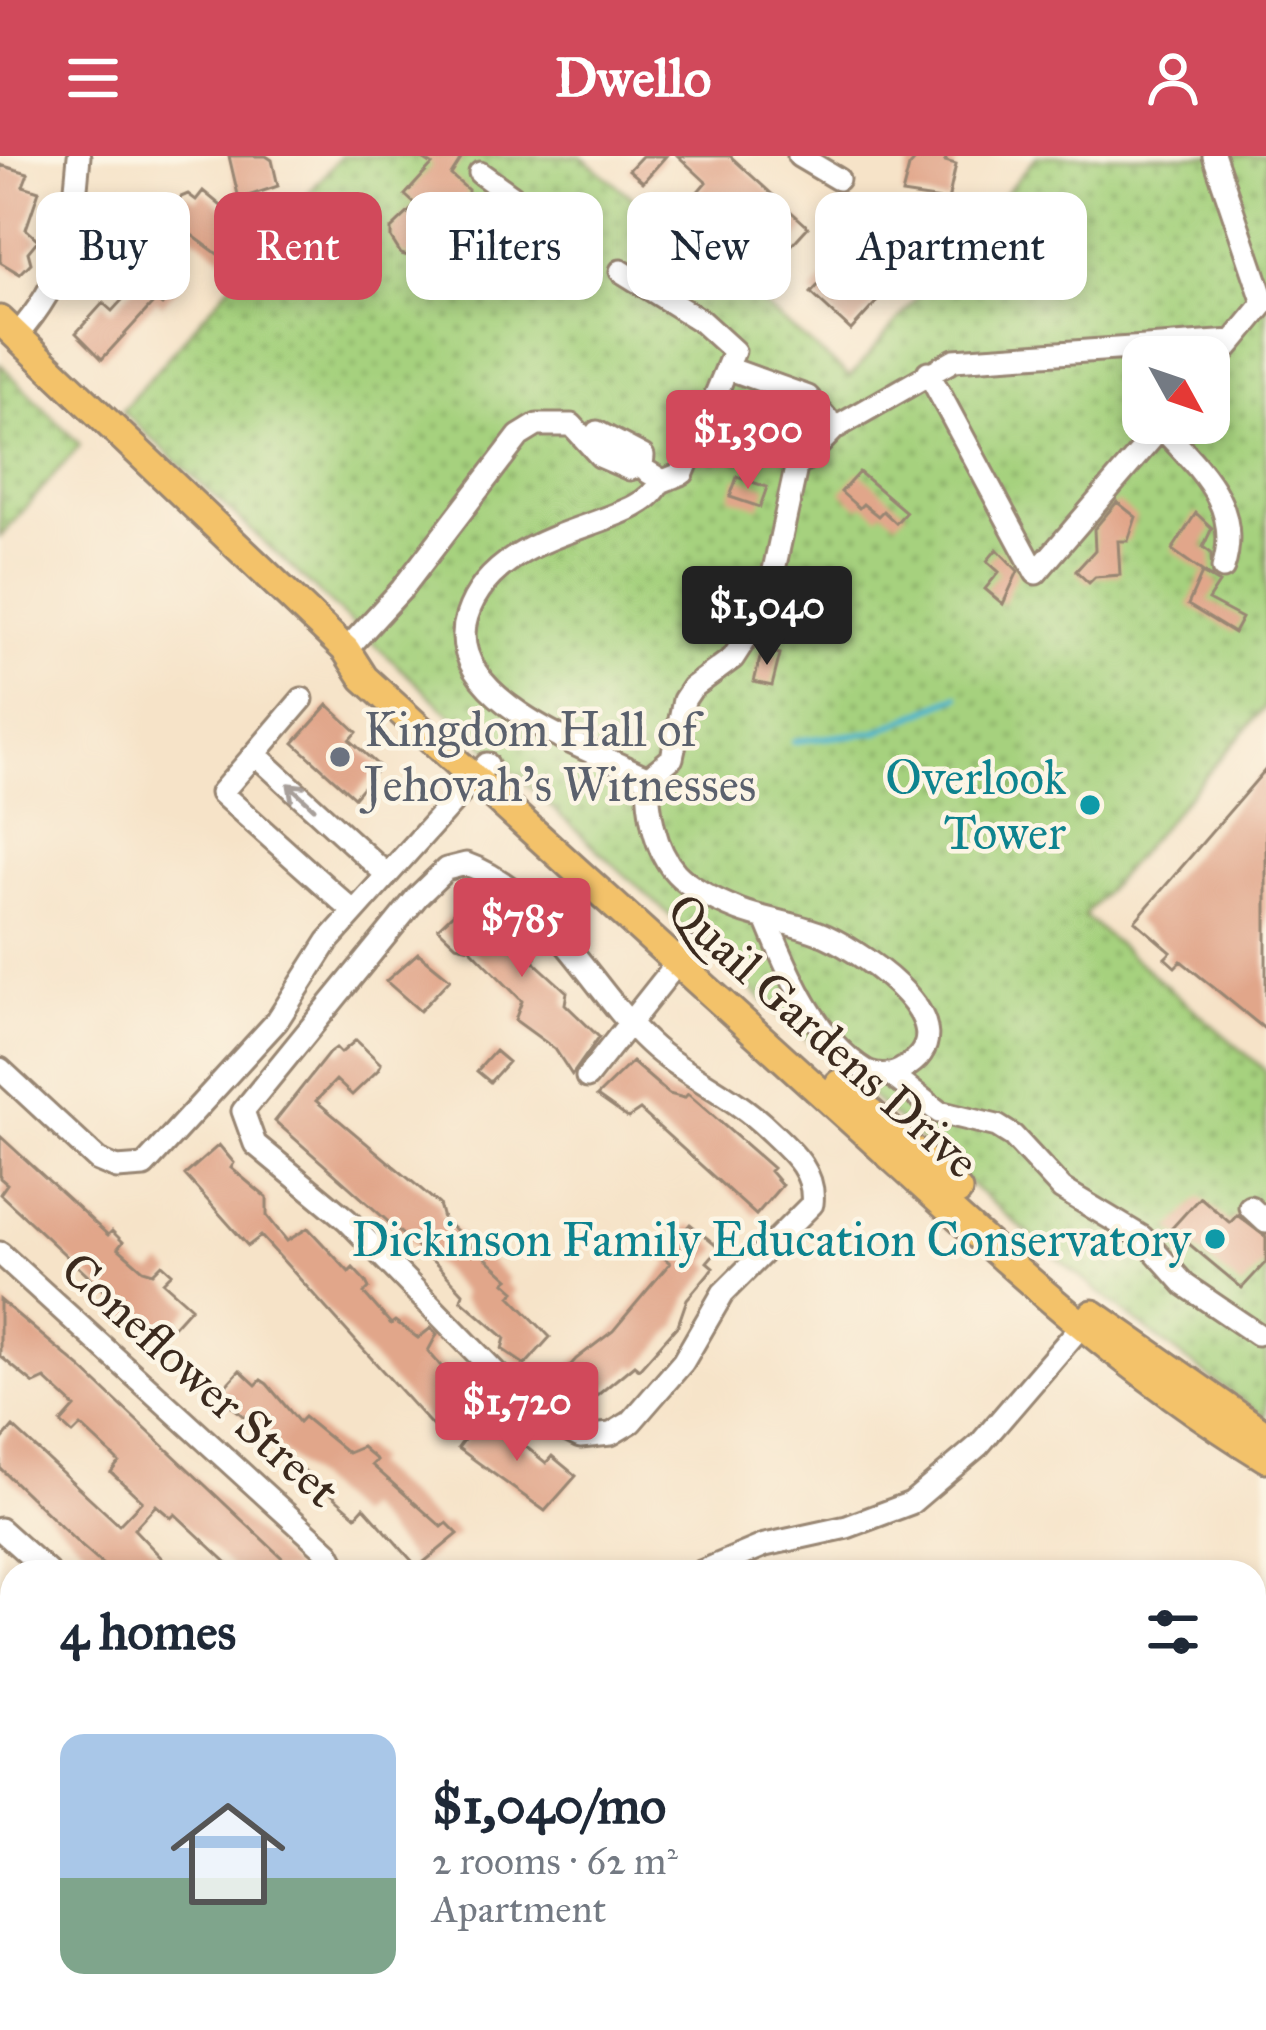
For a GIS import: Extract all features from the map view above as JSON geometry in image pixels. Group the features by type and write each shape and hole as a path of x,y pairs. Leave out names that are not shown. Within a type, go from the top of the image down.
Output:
{"main road":[{"name":"Quail Gardens Drive","path":"9,327 346,650 364,678 481,771 1158,1388 1266,1458"},
{"name":"Quail Gardens Drive","path":"1086,1320 1266,1436"}],"street":[{"path":"9,327 46,302 66,261 79,156"},
{"path":"799,156 838,179"},
{"path":"1214,156 1265,302 1230,344"},
{"path":"480,173 506,192"},
{"path":"346,650 402,589 519,436 537,425 572,425 600,456 630,469 683,473 734,352 724,339 621,271"},
{"path":"648,778 672,758 684,700 733,658 753,627 769,593 796,468 835,428 928,372 982,353 1233,341"},
{"path":"730,369 808,398 835,428"},
{"path":"928,372 1036,573 1147,444"},
{"path":"597,433 648,467"},
{"path":"1178,444 1224,504 1229,540 1222,568"},
{"path":"648,467 644,502 550,537 503,563 483,583 464,625 470,667 497,700 648,778"},
{"path":"302,699 221,794 354,912"},
{"path":"255,754 387,875"},
{"path":"0,1069 98,1160 117,1168 144,1166 277,1021 328,941 481,771"},
{"path":"648,778 653,821 676,873 736,909 830,938 903,989 919,1008 926,1025 924,1044 914,1060 890,1074"},
{"path":"466,864 491,873 545,922 632,1025 652,1046 713,1084 766,1127 808,1171 812,1204 724,1293 683,1362 631,1422 611,1434 580,1437 537,1415 507,1388 347,1220 255,1144 243,1111 417,897 446,869 466,864"},
{"path":"766,919 802,998 824,1030 865,1070 890,1074 939,1112 997,1126 1013,1136 1062,1189 1142,1237 1185,1285 1257,1334"},
{"path":"587,1077 683,955"},
{"name":"Coneflower Street","path":"0,1253 333,1560"},
{"path":"729,1560 765,1545 847,1527 911,1503 980,1445 1086,1320"},
{"path":"0,1529 35,1560"}],"green space":[{"path":"341,156 581,156 627,194 627,300 756,300 850,377 915,300 1087,300 1087,192 1007,192 1037,156 1266,156 1266,706 1084,916 1266,1071 1266,1417 1081,1278 622,873 122,411 217,300 382,300 382,192 310,192"},
{"path":"0,364 80,445 0,537"}],"building":[{"path":"229,156 272,160 278,186 237,192"},
{"path":"418,156 463,156 451,175 468,192 408,192 432,165"},
{"path":"642,156 666,156 643,182 629,170"},
{"path":"678,156 730,156 770,192 697,192 706,182"},
{"path":"918,156 947,156 945,161 956,164 950,192 903,192 909,167"},
{"path":"0,165 28,173 23,186 39,191 26,229 36,238 28,252 31,263 20,274 0,262"},
{"path":"203,191 214,200 214,251 190,234 190,196 196,200"},
{"path":"791,212 808,227 791,246"},
{"path":"406,215 406,255 391,238 391,229"},
{"path":"122,300 156,300 102,359 76,333 103,303 112,311"},
{"path":"819,300 878,300 851,330"},
{"path":"859,472 906,512 896,523 883,511 878,516 863,504 859,508 841,492"},
{"path":"737,477 767,487 760,507 730,497"},
{"path":"1117,502 1136,517 1128,541 1118,541 1120,575 1095,577 1089,583 1076,571 1095,550 1094,529"},
{"path":"1196,513 1212,528 1203,547 1211,553 1212,578 1172,550"},
{"path":"997,549 1018,571 1003,604 985,589 999,572 987,561"},
{"path":"1202,573 1219,583 1208,600 1242,618 1234,633 1188,605"},
{"path":"762,650 780,654 772,686 754,682"},
{"path":"328,705 357,732 350,740 380,767 354,797 294,743"},
{"path":"1266,769 1266,1030 1181,961 1175,967 1165,958 1171,952 1135,921"},
{"path":"473,895 536,952 534,962 567,992 565,1004 599,1037 572,1075 555,1049 515,1020 522,1001 470,948 456,945 438,928"},
{"path":"418,953 450,979 420,1011 386,981"},
{"path":"356,1040 381,1064 378,1070 352,1095 336,1080 316,1101 439,1204 443,1219 509,1279 505,1282 515,1291 510,1296 550,1337 525,1365 502,1349 505,1338 461,1300 463,1293 438,1266 275,1121 329,1053 336,1048 341,1053"},
{"path":"495,1051 508,1062 490,1082 477,1071"},
{"path":"632,1062 669,1094 684,1098 688,1094 773,1168 770,1171 782,1185 756,1215 640,1110 628,1118 597,1096"},
{"path":"0,1136 108,1235 112,1231 123,1242 118,1248 143,1270 153,1273 162,1264 172,1273 163,1282 191,1307 163,1338 132,1317 0,1194 7,1184 0,1178"},
{"path":"219,1145 234,1163 231,1168 267,1198 267,1216 287,1241 308,1228 349,1272 353,1268 366,1282 369,1288 364,1293 391,1324 395,1321 418,1338 431,1328 437,1334 428,1351 457,1385 452,1390 465,1405 436,1430 261,1236 248,1246 185,1175"},
{"name":"Dickinson Family Education Conservatory","path":"1200,1197 1230,1223 1237,1215 1266,1237 1266,1262 1242,1288 1171,1229"},
{"path":"690,1224 719,1248 707,1262 713,1267 687,1299 678,1325 639,1369 634,1365 576,1413 548,1390 576,1359 613,1331 670,1263 662,1256"},
{"path":"0,1300 80,1367 284,1560 224,1560 175,1514 171,1518 156,1505 134,1529 164,1560 97,1560 0,1468 0,1442 13,1427 119,1525 142,1501 111,1472 119,1462 110,1453 81,1426 73,1434 61,1423 75,1407 45,1379 34,1384 0,1356"},
{"path":"240,1370 256,1385 261,1380 299,1422 304,1417 348,1453 362,1447 377,1460 372,1465 442,1527 447,1523 458,1534 427,1560 411,1560 364,1507 356,1516 220,1392"},
{"path":"480,1418 494,1429 504,1429 546,1463 552,1456 576,1476 545,1511 458,1448"}],"waterway":[{"path":"794,741 877,732 958,696"}],"place":[{"name":"Kingdom Hall of Jehovah’s Witnesses","path":"340,757"},
{"name":"Overlook Tower","path":"1090,805"},
{"name":"Dickinson Family Education Conservatory","path":"1215,1239"}]}
